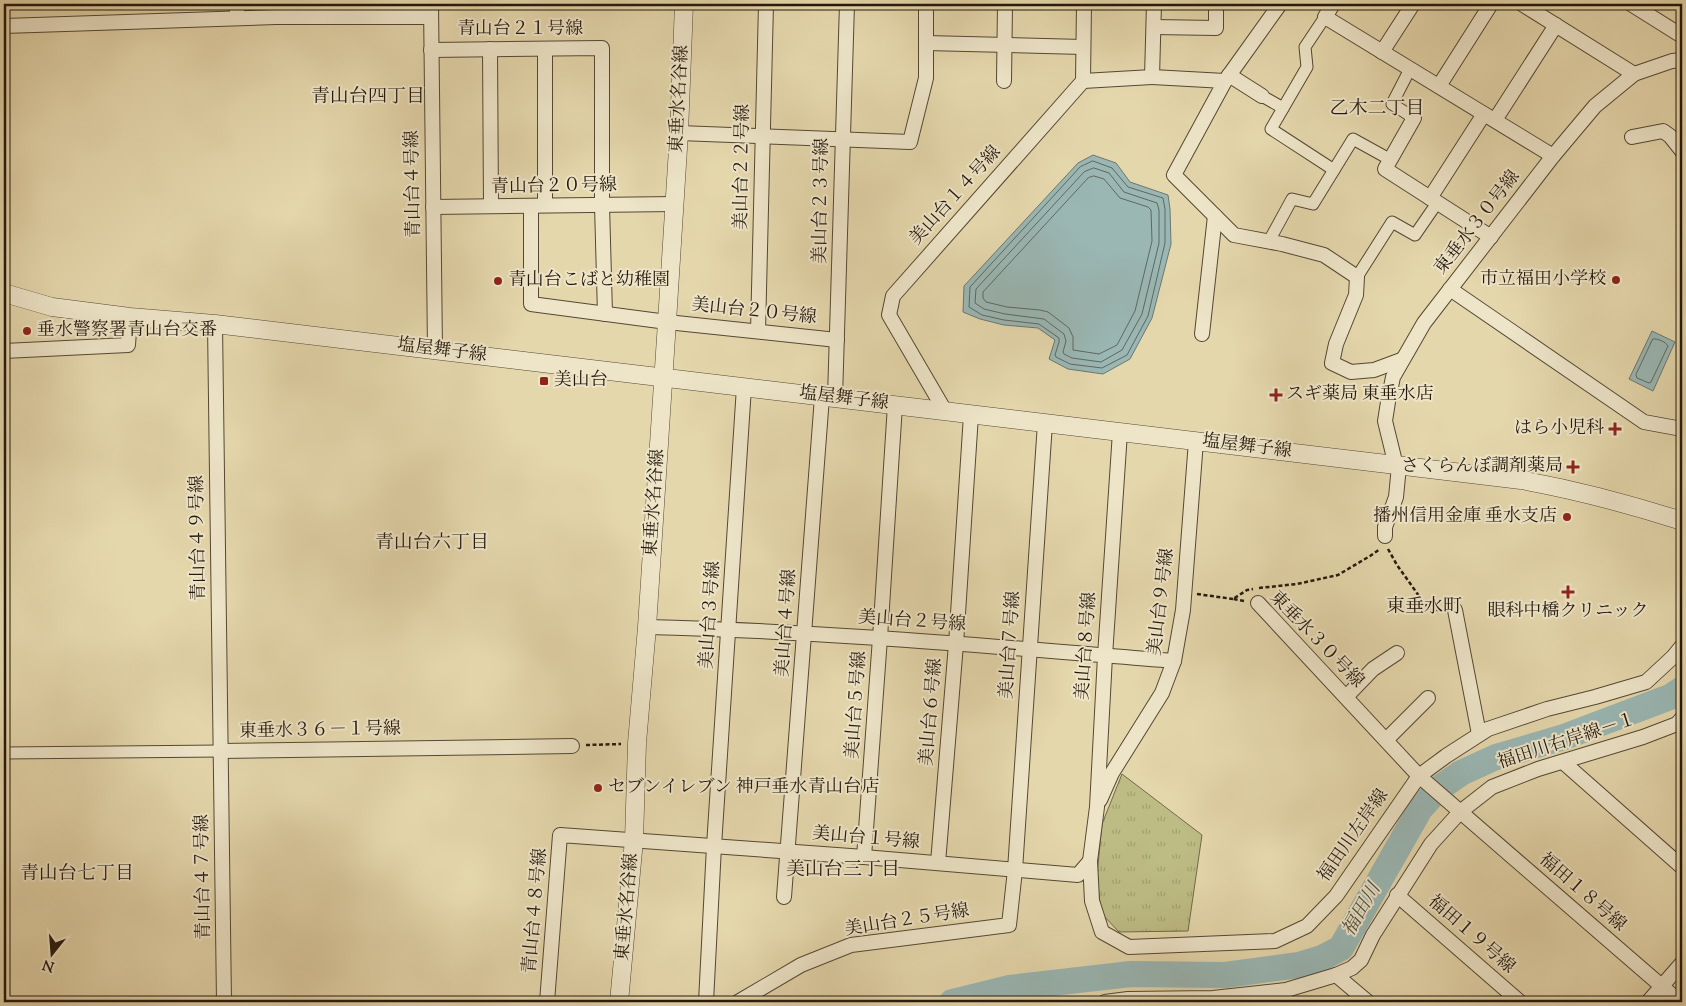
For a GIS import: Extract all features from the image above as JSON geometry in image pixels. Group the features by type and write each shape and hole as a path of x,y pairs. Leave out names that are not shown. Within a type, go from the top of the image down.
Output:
{"street":[{"path":"237,4 237,18"},
{"name":"東垂水名谷線","path":"619,1002 634,840 638,743 675,204 684,4"},
{"name":"美山台２２号線","path":"758,331 766,4"},
{"name":"美山台２３号線","path":"828,397 837,340 847,4"},
{"path":"679,133 910,142 926,78 926,4"},
{"path":"1004,82 1005,4"},
{"path":"1084,4 1083,82 1152,77 1227,78 1283,108"},
{"path":"1152,77 1154,4"},
{"path":"1154,27 1216,28 1216,4"},
{"path":"1280,4 1227,78 1174,175 1234,235 1269,241 1324,255 1357,277"},
{"path":"1333,4 1305,47 1307,67 1271,129 1334,170"},
{"path":"1382,52 1413,4"},
{"path":"1439,86 1491,4"},
{"path":"1522,4 1634,74"},
{"path":"1631,4 1682,36"},
{"path":"4,26 431,11"},
{"name":"青山台４号線","path":"431,11 434,350"},
{"path":"1325,17 1553,156"},
{"path":"1401,360 1374,370 1351,372 1332,363 1336,344 1356,295 1357,277 1392,222 1415,235 1434,200 1489,117 1556,25"},
{"path":"926,43 1083,47"},
{"name":"青山台２１号線","path":"431,50 602,48 602,205"},
{"path":"490,49 491,206"},
{"path":"538,206 545,49"},
{"name":"東垂水３０号線","path":"1383,542 1385,527 1396,497 1398,466 1385,421 1393,377 1401,360 1424,323 1553,156 1595,106 1634,74 1672,61 1682,60"},
{"path":"1410,69 1392,104 1414,118 1385,170 1490,237"},
{"name":"美山台１４号線","path":"945,411 889,315 893,296 1083,82"},
{"path":"1632,137 1663,131 1670,136 1682,151"},
{"path":"1269,241 1292,199 1313,204 1353,139 1391,160"},
{"name":"青山台２０号線","path":"433,207 675,204"},
{"path":"602,205 604,314"},
{"name":"美山台２０号線","path":"538,206 531,304 667,322 837,340"},
{"path":"1202,334 1216,216"},
{"path":"1450,289 1644,422 1682,429"},
{"name":"塩屋舞子線","path":"4,293 52,307 130,317 215,324 1521,480 1561,487 1628,504 1682,522"},
{"path":"4,351 128,345 130,317"},
{"name":"青山台４９号線","path":"215,324 221,751"},
{"name":"美山台３号線","path":"714,846 744,387"},
{"name":"美山台４号線","path":"784,897 805,634 828,397"},
{"name":"美山台５号線","path":"864,857 895,405"},
{"name":"美山台６号線","path":"938,863 956,644 971,415"},
{"name":"美山台７号線","path":"1015,870 1045,423"},
{"name":"美山台８号線","path":"1090,861 1097,807 1120,432"},
{"name":"美山台９号線","path":"1097,807 1112,773 1162,693 1174,661 1184,592 1196,441"},
{"name":"東垂水３０号線","path":"1258,603 1419,776"},
{"path":"1455,610 1479,734"},
{"name":"美山台２号線","path":"647,627 729,629 880,638 1174,661"},
{"name":"福田川左岸線","path":"1090,861 1092,902 1102,932 1129,947 1275,941 1307,926 1336,896 1419,776 1446,756 1488,729 1547,709 1595,698 1646,682 1682,646"},
{"path":"1346,697 1373,670 1397,652"},
{"path":"1386,740 1428,698"},
{"name":"福田川右岸線－１","path":"1105,1002 1128,999 1205,1000 1286,990 1336,975 1352,968 1361,960 1373,935 1431,844 1460,812 1492,787 1538,769 1680,724"},
{"name":"東垂水３６－１号線","path":"4,753 572,746"},
{"name":"青山台４７号線","path":"221,751 224,1002"},
{"path":"1563,762 1682,867"},
{"name":"福田１８号線","path":"1419,776 1680,1002"},
{"name":"青山台４８号線","path":"547,1002 560,835 634,840"},
{"name":"美山台１号線","path":"634,840 1078,875 1090,861"},
{"path":"706,1002 714,846"},
{"name":"美山台２５号線","path":"738,1002 801,965 851,945 1009,925 1015,870"},
{"name":"福田１９号線","path":"1398,896 1520,1002"},
{"path":"1648,1002 1682,963"},
{"path":"1336,975 1365,1001"}],"path":[{"name":"東垂水３０号線","path":"1233,599 1247,590 1297,584 1338,575 1370,556 1383,542"},
{"path":"1390,553 1428,607 1440,611 1455,610"},
{"path":"1184,592 1233,599"},
{"name":"東垂水３０号線","path":"1233,599 1258,603"},
{"path":"572,746 638,743"}],"green space":[{"path":"1122,774 1202,835 1188,931 1119,932 1101,913 1097,875 1102,824"}],"water":[{"path":"1093,155 1116,163 1130,182 1168,195 1170,209 1171,244 1152,318 1130,359 1103,374 1068,369 1049,359 1055,340 1038,328 1004,325 980,319 963,312 964,286 1078,163"},
{"path":"1652,331 1675,342 1653,391 1629,379"}],"waterway":[{"name":"福田川","path":"952,1002 1009,988 1131,974 1225,975 1299,965 1322,958 1341,948 1420,809 1438,789 1461,773 1496,757 1564,737 1670,697 1682,689"}],"place":[{"name":"市立福田小学校","path":"1616,280"},
{"name":"青山台こばと幼稚園","path":"498,281"},
{"name":"垂水警察署青山台交番","path":"27,331"},
{"name":"美山台","path":"544,381"},
{"name":"スギ薬局 東垂水店","path":"1276,395"},
{"name":"はら小児科","path":"1615,429"},
{"name":"さくらんぼ調剤薬局","path":"1573,467"},
{"name":"播州信用金庫 垂水支店","path":"1567,517"},
{"name":"眼科中橋クリニック","path":"1568,592"},
{"name":"セブンイレブン 神戸垂水青山台店","path":"598,788"}],"district":[{"name":"青山台四丁目","path":"368,97"},
{"name":"乙木二丁目","path":"1377,109"},
{"name":"青山台六丁目","path":"432,543"},
{"name":"東垂水町","path":"1424,607"},
{"name":"美山台三丁目","path":"843,870"},
{"name":"青山台七丁目","path":"77,874"}]}
